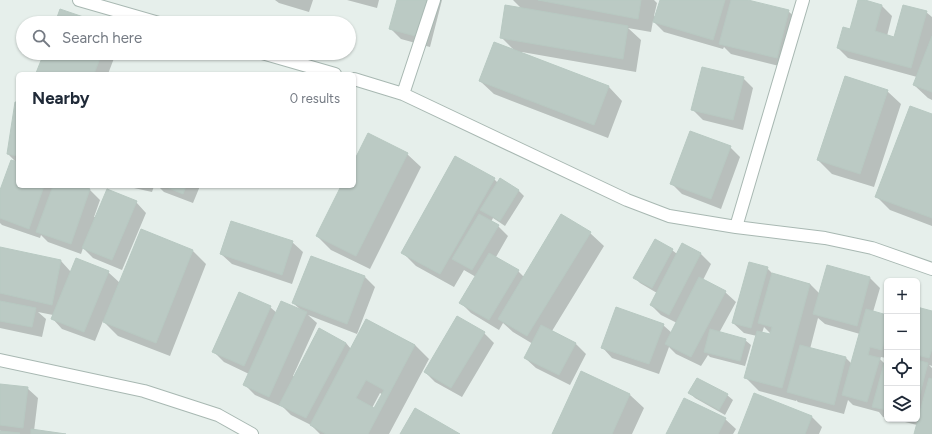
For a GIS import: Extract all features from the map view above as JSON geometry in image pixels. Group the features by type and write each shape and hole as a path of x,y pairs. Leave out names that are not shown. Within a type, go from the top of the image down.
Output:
{"street":[{"path":"79,0 135,16"},
{"path":"403,94 434,0"},
{"path":"736,226 803,0"},
{"path":"286,60 328,72"},
{"path":"356,81 403,94 627,200 669,216 825,238 872,248 932,269"},
{"path":"0,360 144,391 218,415 252,434"}],"building":[{"path":"397,0 429,0 419,37 389,29"},
{"path":"538,0 641,0 638,19"},
{"path":"660,0 725,0 713,40 653,22"},
{"path":"731,0 748,0 789,10 777,58 719,44"},
{"path":"858,0 865,0 882,5 875,31 894,37 903,5 927,11 911,68 837,48 843,27 850,29"},
{"path":"505,5 628,26 623,59 500,38"},
{"path":"60,9 80,16 58,16"},
{"path":"932,36 932,92 913,85"},
{"path":"494,42 609,86 594,125 479,81"},
{"path":"41,60 99,60 95,72 36,72"},
{"path":"702,67 744,77 733,120 691,110"},
{"path":"845,76 888,90 860,174 817,160"},
{"path":"15,102 16,102 16,156 7,154"},
{"path":"910,106 932,114 932,218 875,197"},
{"path":"690,131 731,146 711,199 670,184"},
{"path":"368,133 408,153 356,256 316,236 340,188 356,188 356,157"},
{"path":"455,156 495,178 440,274 401,253"},
{"path":"11,160 16,161 16,188 43,188 29,229 0,218 0,190"},
{"path":"500,178 519,190 500,221 480,210"},
{"path":"52,188 90,189 71,244 36,232"},
{"path":"169,188 185,188 183,194"},
{"path":"107,189 137,201 112,260 82,248"},
{"path":"479,214 499,225 472,270 452,259"},
{"path":"561,214 591,232 527,336 498,319"},
{"path":"231,221 293,241 282,275 220,254"},
{"path":"141,229 193,250 156,343 103,322"},
{"path":"655,239 673,249 652,288 633,278"},
{"path":"682,243 701,253 669,315 650,305"},
{"path":"0,247 61,260 52,305 0,293"},
{"path":"489,253 519,270 489,320 459,303"},
{"path":"311,256 365,276 347,324 292,303"},
{"path":"76,258 109,271 84,332 51,319"},
{"path":"749,262 768,267 751,328 732,323"},
{"path":"827,265 870,277 857,326 813,314"},
{"path":"772,273 810,284 782,388 744,378 757,331 770,334 772,327 758,323"},
{"path":"699,277 726,291 691,357 665,344"},
{"path":"239,292 271,306 244,366 212,352"},
{"path":"0,301 36,308 32,327 0,321"},
{"path":"281,301 307,312 269,397 243,385"},
{"path":"616,307 664,324 649,364 601,348"},
{"path":"920,308 932,311 932,349 929,358 920,356"},
{"path":"866,309 884,314 884,342 882,350 870,347 868,355 880,358 867,402 842,395"},
{"path":"457,316 485,332 451,388 424,372"},
{"path":"366,319 415,345 368,434 326,434 310,425","holes":["366,380 384,390 374,408 356,398"]},
{"path":"541,325 576,343 559,375 524,358"},
{"path":"319,328 346,343 306,418 279,405"},
{"path":"710,329 746,339 740,361 704,352"},
{"path":"800,345 846,357 834,405 787,392"},
{"path":"920,361 928,363 920,394"},
{"path":"884,364 884,409 872,407"},
{"path":"581,371 630,394 612,434 552,434"},
{"path":"697,378 728,394 719,410 688,393"},
{"path":"929,378 932,379 932,434 914,434 917,422 920,422 920,412"},
{"path":"0,384 28,387 23,428 0,425"},
{"path":"754,393 812,416 805,434 738,434"},
{"path":"684,398 726,418 718,434 666,434"},
{"path":"415,408 460,434 400,434"},
{"path":"31,429 66,434 31,434"},
{"path":"0,431 20,433 0,434"}]}
